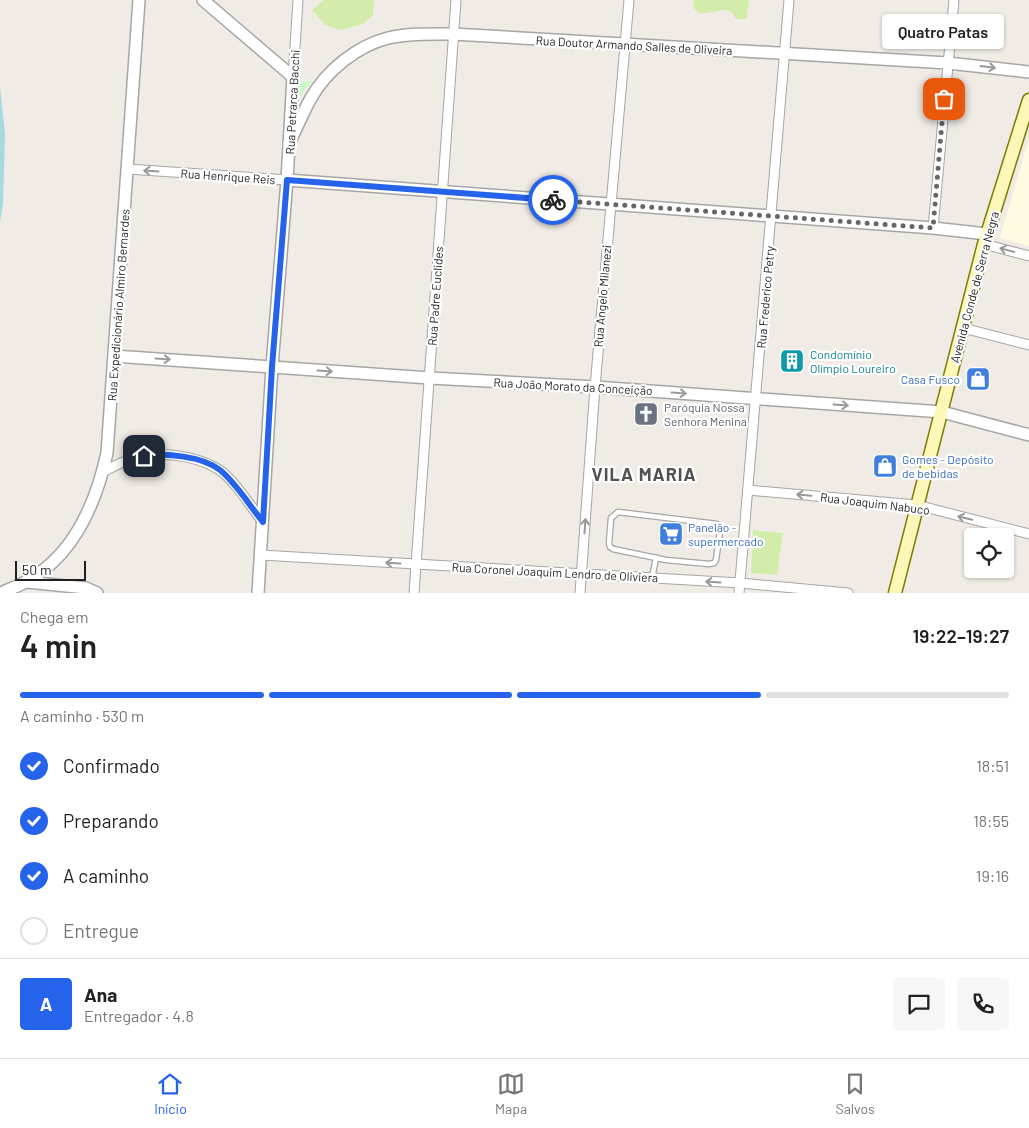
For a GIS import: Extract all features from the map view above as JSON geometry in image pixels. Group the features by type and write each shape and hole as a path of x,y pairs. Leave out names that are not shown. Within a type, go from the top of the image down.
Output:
{"main road":[{"name":"Avenida Conde de Serra Negra","path":"895,593 986,239 1029,100"}],"street":[{"name":"Rua Expedicionário Almiro Bernardes","path":"23,587 57,559 76,534 88,514 108,453 139,0"},
{"path":"203,0 293,77"},
{"name":"Rua Petrarca Bacchi","path":"258,593 272,367 290,143 298,0"},
{"name":"Rua Padre Euclides","path":"414,593 456,0"},
{"name":"Rua Angelo Milanezi","path":"580,593 610,204 629,0"},
{"name":"Rua Frederico Petry","path":"739,588 789,0"},
{"path":"933,228 954,0"},
{"name":"Rua Doutor Armando Salles de Oliveira","path":"290,143 311,98 324,80 341,63 362,48 388,38 417,34 453,34 948,63 1029,72"},
{"name":"Rua Henrique Reis","path":"128,169 933,228 986,239 1029,256"},
{"path":"963,328 1029,345"},
{"name":"Rua João Morato da Conceição","path":"114,356 430,378 595,387 942,412 1029,435"},
{"path":"103,472 132,458 156,454 196,459 219,469 263,522"},
{"name":"Rua Joaquim Nabuco","path":"748,490 917,505 1029,534"},
{"name":"Rua Coronel Joaquim Lendro de Oliviera","path":"261,554 652,578 739,588 848,593"},
{"path":"4,591 23,587 86,588 97,593"}],"lane":[{"path":"621,512 717,524 719,527 716,560 714,563 656,558 610,547 609,539 613,515 621,512"},
{"path":"652,578 656,558"}],"shaded area":[{"path":"1029,138 1029,246 1000,238"}],"green space":[{"path":"324,0 374,0 373,15 363,24 341,30 325,25 312,10"},
{"path":"694,0 749,0 747,19 736,19 731,11 724,10 700,14 693,7"},
{"path":"311,81 295,104 296,83"},
{"path":"753,530 783,533 777,575 751,573"}],"water":[{"path":"0,87 5,134 3,204 0,223"}],"way so far":[{"path":"553,200 933,228 944,99"}],"place":[{"name":"Quatro Patas","path":"944,99"},
{"name":"Condomínio Olímpio Loureiro","path":"792,361"},
{"name":"Casa Fusco","path":"978,379"},
{"name":"Paróquia Nossa Senhora Menina","path":"646,414"},
{"name":"Gomes - Depósito de bebidas","path":"885,466"},
{"name":"Panelão - supermercado","path":"671,534"}],"district":[{"name":"VILA MARIA","path":"644,474"}],"route":[{"path":"144,456 156,454 196,459 219,469 263,522 272,367 287,180 492,197 553,200"}]}
